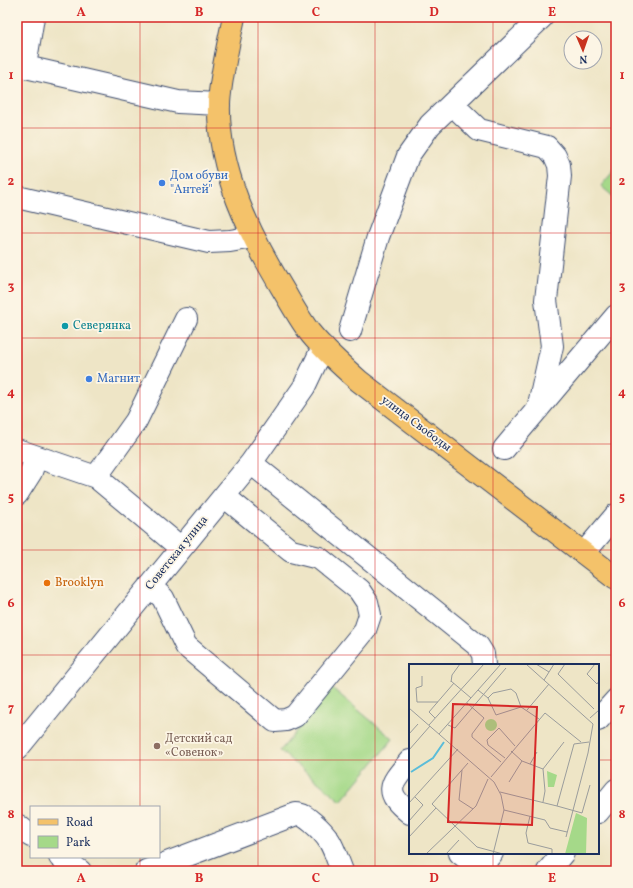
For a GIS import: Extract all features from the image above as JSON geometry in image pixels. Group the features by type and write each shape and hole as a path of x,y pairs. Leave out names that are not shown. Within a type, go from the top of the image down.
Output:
{"main road":[{"name":"улица Свободы","path":"234,17 223,73 219,104 220,126 228,170 242,212 253,237 298,315 323,347 359,380 616,578"}],"street":[{"path":"33,17 21,65 178,102 219,104"},
{"path":"350,331 378,237 408,156 430,125 542,17"},
{"path":"452,104 479,130 538,143 547,147 555,156 559,165 560,176 546,300 552,346 538,409"},
{"path":"17,197 209,242 230,241 253,237"},
{"path":"504,449 616,316"},
{"path":"96,477 136,422 186,319"},
{"name":"Советская улица","path":"17,749 251,463 304,387 323,347"},
{"path":"27,453 96,477 181,548"},
{"path":"17,494 31,472 27,453"},
{"path":"251,463 478,646 483,654 484,664"},
{"path":"150,586 163,598 186,646 276,721 286,720 295,716 365,630 370,616 367,602 359,590 319,558 291,551 224,496"},
{"path":"584,553 616,515"},
{"path":"599,719 616,700"},
{"path":"409,762 394,781 392,789 397,803 409,812"},
{"path":"599,811 616,790"},
{"path":"146,871 296,814 305,816 326,834 330,840 342,871"},
{"path":"17,825 30,835"},
{"path":"462,854 483,866"},
{"path":"548,871 562,854"}],"green space":[{"path":"616,168 616,199 601,186"},
{"path":"332,688 393,739 341,801 280,751"}],"place":[{"name":"Дом обуви \"Антей\"","path":"162,183"},
{"name":"Северянка","path":"65,326"},
{"name":"Магнит","path":"89,379"},
{"name":"Brooklyn","path":"47,583"},
{"name":"Детский сад «Совенок»","path":"157,746"}]}
